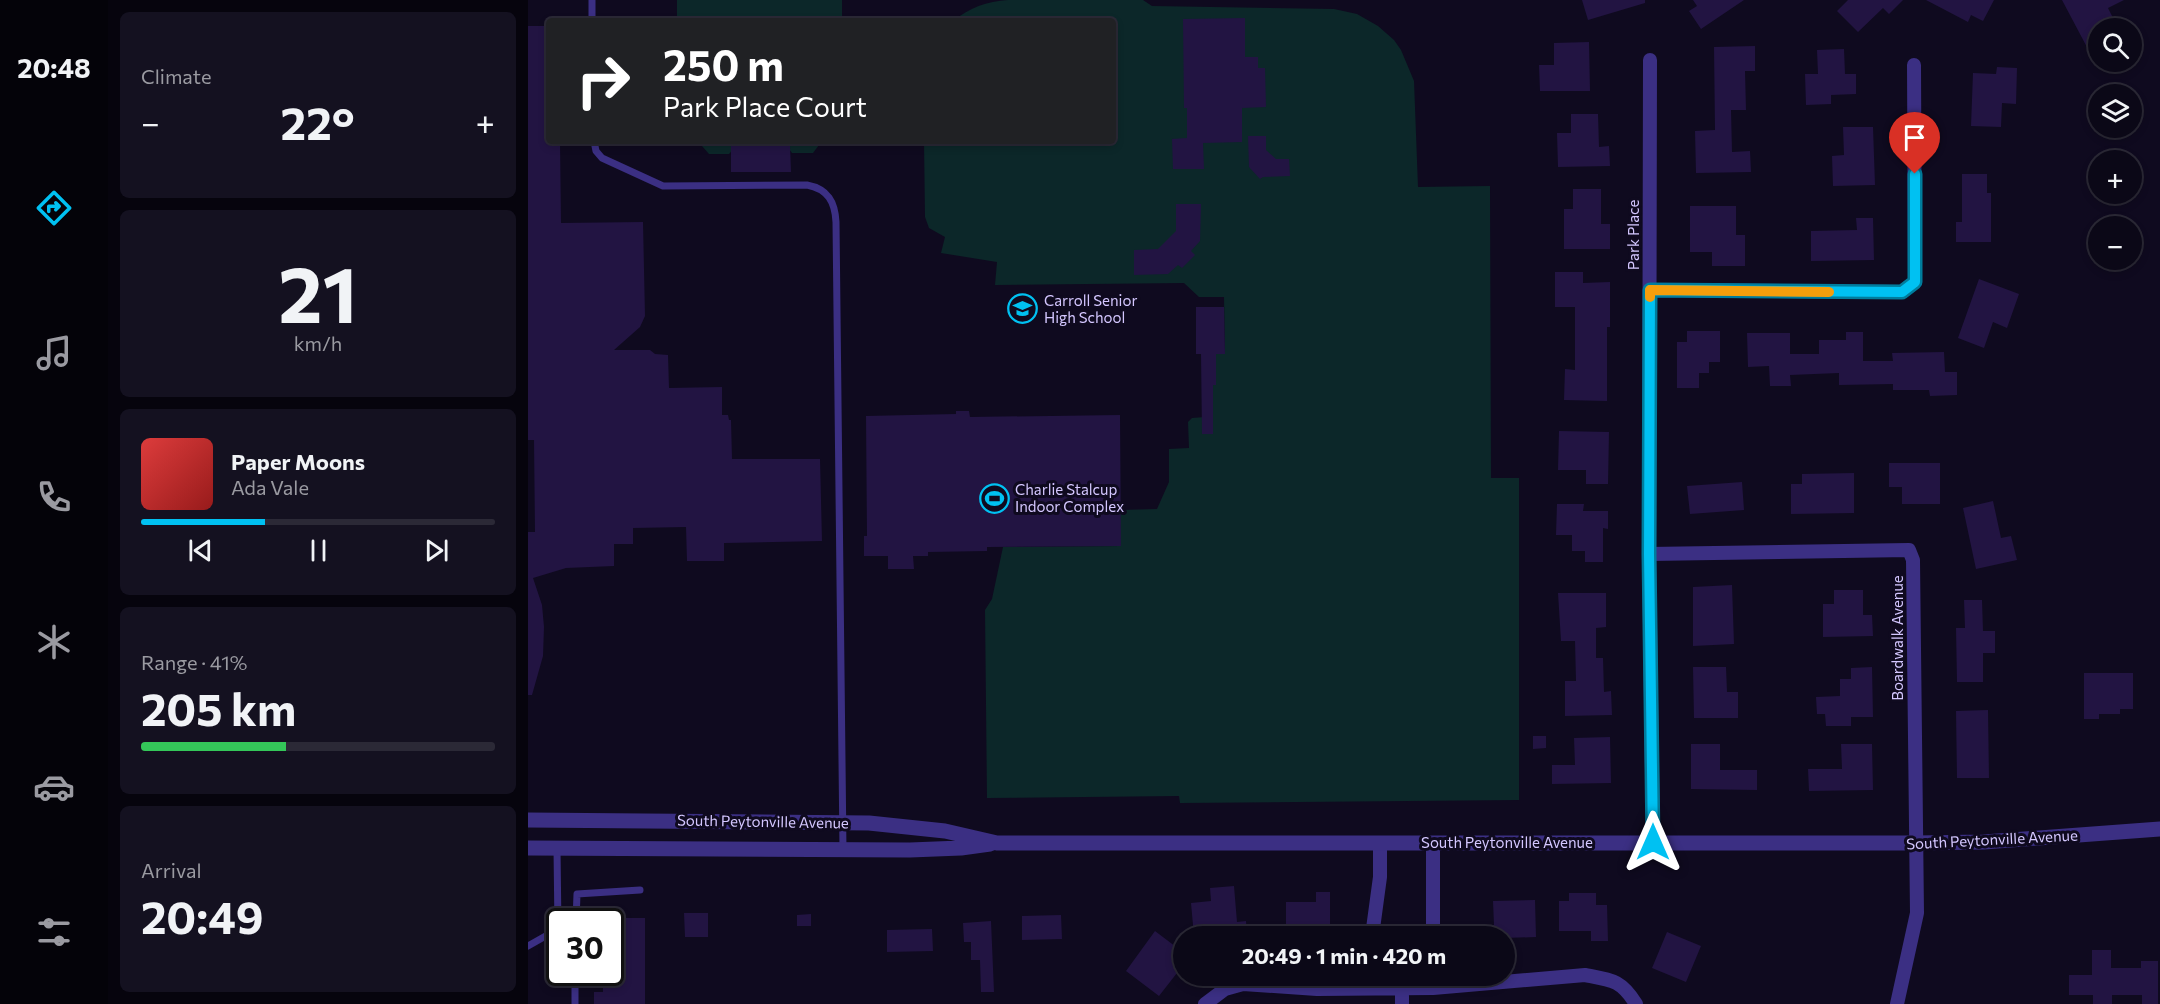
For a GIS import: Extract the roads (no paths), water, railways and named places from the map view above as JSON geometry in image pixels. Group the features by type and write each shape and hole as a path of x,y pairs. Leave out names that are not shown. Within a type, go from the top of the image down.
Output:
{"street":[{"name":"Park Place","path":"1650,60 1649,554 1653,842"},
{"path":"1650,290 1902,292 1915,282 1914,65"},
{"name":"Boardwalk Avenue","path":"1649,554 1909,550 1913,560 1915,843"},
{"path":"557,819 557,848"},
{"name":"South Peytonville Avenue","path":"528,820 843,821 945,831 997,843"},
{"name":"South Peytonville Avenue","path":"528,848 945,849 997,843 1915,843 1984,842 2160,829"},
{"path":"1373,926 1380,877 1380,843"},
{"path":"1433,843 1433,926"},
{"path":"1897,1004 1917,913 1915,843"},
{"path":"1515,978 1585,975 1608,979 1625,988 1636,1004"},
{"path":"1206,1004 1225,989 1236,986"},
{"path":"1273,986 1317,989 1341,986"},
{"path":"1392,986 1402,988 1411,986"},
{"path":"1402,988 1402,1004"}],"lane":[{"path":"592,0 592,18"},
{"path":"595,144 596,152 602,158 662,186 807,184 825,192 834,207 843,850"},
{"path":"557,848 558,908"},
{"path":"576,908 577,894 640,890"},
{"path":"528,946 546,937"},
{"path":"575,986 575,1004"}],"place":[{"name":"Carroll Senior High School","path":"1023,309"},
{"name":"Charlie Stalcup Indoor Complex","path":"994,498"}]}
